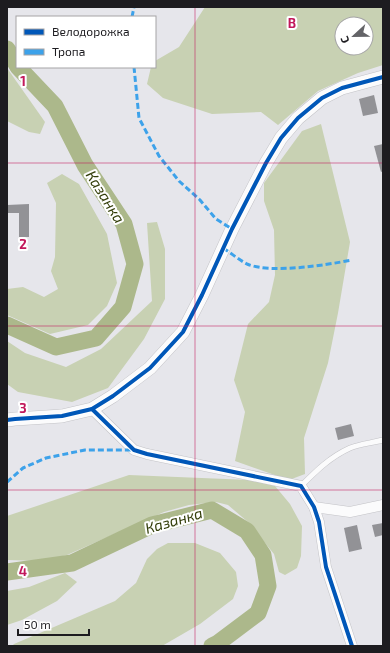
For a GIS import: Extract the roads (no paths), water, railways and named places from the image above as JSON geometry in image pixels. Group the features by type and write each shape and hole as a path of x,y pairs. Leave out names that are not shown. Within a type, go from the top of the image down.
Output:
{"street":[{"path":"7,420 15,418 62,416 92,409 113,396 150,368 183,332 202,295 232,229 266,163 282,138 298,118 322,98 342,88 383,77"},
{"path":"92,409 134,450 301,486 314,508 319,522 326,567 352,646"},
{"path":"314,508 350,512 383,505"}],"lane":[{"path":"301,486 324,464 338,455 351,448 383,440"}],"waterway":[{"name":"Казанка","path":"7,49 16,63"},
{"name":"Казанка","path":"7,325 56,347 96,338 123,307 135,264 124,224 85,165 55,106 19,68"},
{"name":"Казанка","path":"7,572 72,563 152,525 212,510 247,531 263,555 268,586 258,613 212,646"}]}
